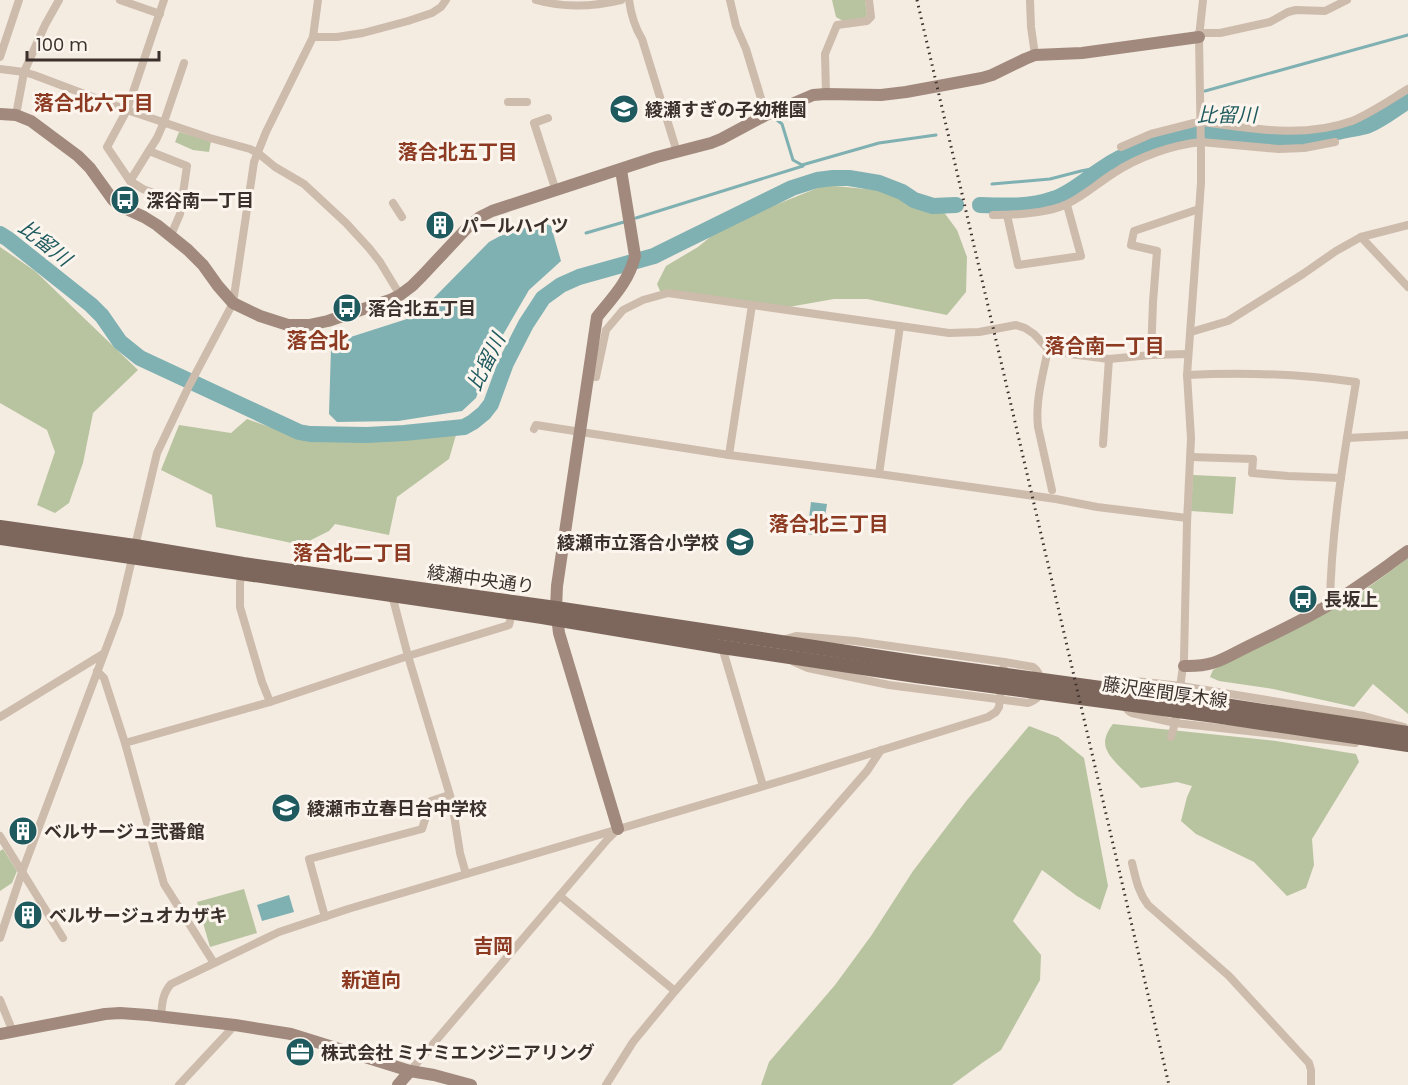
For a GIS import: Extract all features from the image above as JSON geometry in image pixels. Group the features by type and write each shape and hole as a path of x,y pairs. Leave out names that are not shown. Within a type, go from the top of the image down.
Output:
{"main road":[{"name":"綾瀬中央通り","path":"0,527 242,573 512,613 556,614 722,647 776,648"},
{"name":"綾瀬中央通り","path":"0,538 243,564 918,670"},
{"name":"藤沢座間厚木線","path":"918,670 1217,710 1406,741"}],"street":[{"path":"0,57 19,0"},
{"path":"16,115 24,72 59,0"},
{"path":"120,0 160,14"},
{"path":"164,0 127,110 107,147 129,181 182,204"},
{"path":"0,938 22,872 119,614 157,453 233,303 254,166 280,104 313,37 318,0"},
{"path":"313,37 337,37 363,33 408,21 432,13 446,0"},
{"path":"537,0 549,4 587,6 621,0"},
{"path":"629,0 636,29 642,39 677,152"},
{"path":"730,0 736,26 746,49 766,115"},
{"path":"826,94 825,54 837,25 867,21 871,17 869,0"},
{"path":"1031,0 1031,27 1035,56"},
{"path":"1171,737 1184,666 1187,518 1191,457 1187,375 1199,209 1201,124 1199,35 1203,0"},
{"path":"0,114 16,115 32,121 78,156 120,206 144,217 171,235 197,258 233,303 261,316 298,326 328,321 400,295 412,286 468,226 480,217 511,205 721,140 766,115 805,98 826,94 881,95 958,83 992,75 1035,56 1082,53 1220,33 1270,22 1296,10 1325,11 1347,0"},
{"path":"129,181 157,138 184,63"},
{"path":"0,69 24,72 127,110 258,153 275,167 304,184 338,215 380,262 400,295"},
{"path":"1121,147 1151,134 1201,124 1279,133 1330,127 1353,120 1408,89"},
{"path":"508,102 527,102"},
{"path":"548,118 534,123 556,191"},
{"path":"1278,147 1279,133"},
{"path":"993,215 1053,210 1067,205 1116,171 1149,155 1177,146 1201,141 1279,149 1304,148 1335,142"},
{"path":"149,151 187,166 180,214 171,235"},
{"path":"618,829 556,614 557,586 597,317 624,284 634,262 621,170"},
{"path":"393,203 402,217"},
{"path":"1007,215 1018,265 1081,256 1067,205"},
{"path":"1151,355 1157,251 1131,245 1134,231 1199,209"},
{"path":"1191,332 1228,321 1360,237 1408,225"},
{"path":"1360,237 1408,287"},
{"path":"588,376 596,377 606,330 623,310 643,300 668,292 950,333 979,332 1016,325 1034,334 1048,349 1109,359 1188,354"},
{"path":"729,455 752,305"},
{"path":"879,474 900,326"},
{"path":"1048,349 1037,417 1052,490"},
{"path":"1103,444 1109,359"},
{"path":"1187,375 1225,373 1313,376 1356,382 1332,551 1330,605"},
{"path":"534,429 536,425 729,455 1187,518"},
{"path":"1347,438 1408,435"},
{"path":"1191,457 1252,459 1252,472 1341,478"},
{"path":"1184,666 1200,667 1219,662 1288,628 1330,605 1408,552"},
{"path":"242,573 240,607 270,702"},
{"path":"392,595 452,802 460,853 466,874"},
{"path":"125,743 270,702 509,625 512,613"},
{"path":"796,636 855,641 1033,667 1041,676 1038,697 1028,703 889,685 808,668 776,648 796,636"},
{"path":"722,647 763,786"},
{"path":"0,717 104,654"},
{"path":"161,1017 163,997 171,984 279,932 987,717 996,712 1001,700 1004,662"},
{"path":"97,671 104,678 125,743 164,884 214,963"},
{"path":"1406,741 1370,745 1175,723 1132,713 1126,709 1121,695 1125,686 1135,681 1181,686 1364,716 1408,728"},
{"path":"606,1085 633,1042 867,771 881,750"},
{"path":"325,917 309,859 422,829 431,801 449,795"},
{"path":"398,1085 618,829"},
{"path":"0,837 63,938"},
{"path":"1132,863 1141,896 1148,905 1241,987 1309,1063 1311,1085"},
{"path":"560,896 675,991"},
{"path":"0,1000 13,1032"},
{"path":"0,1034 105,1014 130,1014 235,1025 291,1034 410,1071 471,1085"},
{"path":"179,1085 235,1025"}],"green space":[{"path":"832,0 865,0 867,15 865,18 843,21 836,17"},
{"path":"179,132 211,141 209,152 193,150 175,142"},
{"path":"825,185 876,190 943,211 957,230 967,257 966,292 947,315 867,299 834,299 783,308 661,293 657,284 666,266 698,247 720,229"},
{"path":"0,247 35,271 138,370 93,413 83,463 69,503 55,513 37,505 55,452 47,430 0,403"},
{"path":"247,419 310,441 456,435 449,459 397,497 389,535 335,524 329,531 301,545 216,527 212,495 161,470 179,425 231,433"},
{"path":"1193,475 1236,477 1233,514 1191,511"},
{"path":"1408,558 1408,714 1373,684 1354,707 1273,689 1219,681 1210,677 1213,670 1362,592"},
{"path":"1113,724 1276,741 1356,754 1359,762 1312,839 1314,865 1306,888 1287,896 1254,862 1196,834 1181,821 1192,786 1177,782 1141,788 1108,752 1106,736"},
{"path":"1029,726 1058,737 1084,758 1108,886 1100,910 1042,870 1013,921 1041,955 1040,980 1001,1050 952,1085 761,1085 769,1062 835,985 871,936 913,871 967,800"},
{"path":"3,849 17,871 12,883 0,891 0,851"},
{"path":"244,889 257,933 210,947 197,902"}],"water":[{"path":"542,222 551,226 561,261 529,290 497,345 476,398 462,411 398,421 337,422 329,414 331,348 335,342 410,318 420,312 489,242"},
{"path":"811,502 827,504 822,536 807,534"},
{"path":"289,895 294,912 262,921 257,905"}],"waterway":[{"path":"1205,91 1408,35"},
{"name":"比留川","path":"980,205 1008,206 1045,202 1073,189 1120,158 1179,136 1213,132 1279,140 1306,138 1369,125 1408,101"},
{"path":"777,120 782,124 793,160 802,165 879,143 936,135"},
{"path":"636,218 803,166"},
{"path":"992,184 1050,179 1106,166"},
{"name":"比留川","path":"0,234 91,305 102,316 120,342 140,358 299,432 367,435 464,427 473,422 491,404 506,363 526,324 543,298 561,285 579,277 654,256 792,188 817,180 849,178 879,183 902,192 914,200 933,206 956,205"},
{"path":"586,233 624,222"}],"railway":[{"path":"917,0 1169,1085"}],"place":[{"name":"綾瀬すぎの子幼稚園","path":"624,109"},
{"name":"深谷南一丁目","path":"125,200"},
{"name":"パールハイツ","path":"440,225"},
{"name":"落合北五丁目","path":"347,308"},
{"name":"綾瀬市立落合小学校","path":"740,542"},
{"name":"長坂上","path":"1303,599"},
{"name":"綾瀬市立春日台中学校","path":"286,808"},
{"name":"ベルサージュ弐番館","path":"23,831"},
{"name":"ベルサージュオカザキ","path":"28,915"},
{"name":"株式会社 ミナミエンジニアリング","path":"300,1052"}],"district":[{"name":"落合北六丁目","path":"94,103"},
{"name":"落合北五丁目","path":"458,152"},
{"name":"落合北","path":"318,340"},
{"name":"落合南一丁目","path":"1105,346"},
{"name":"落合北三丁目","path":"829,524"},
{"name":"落合北二丁目","path":"353,553"},
{"name":"吉岡","path":"493,946"},
{"name":"新道向","path":"371,980"}]}
